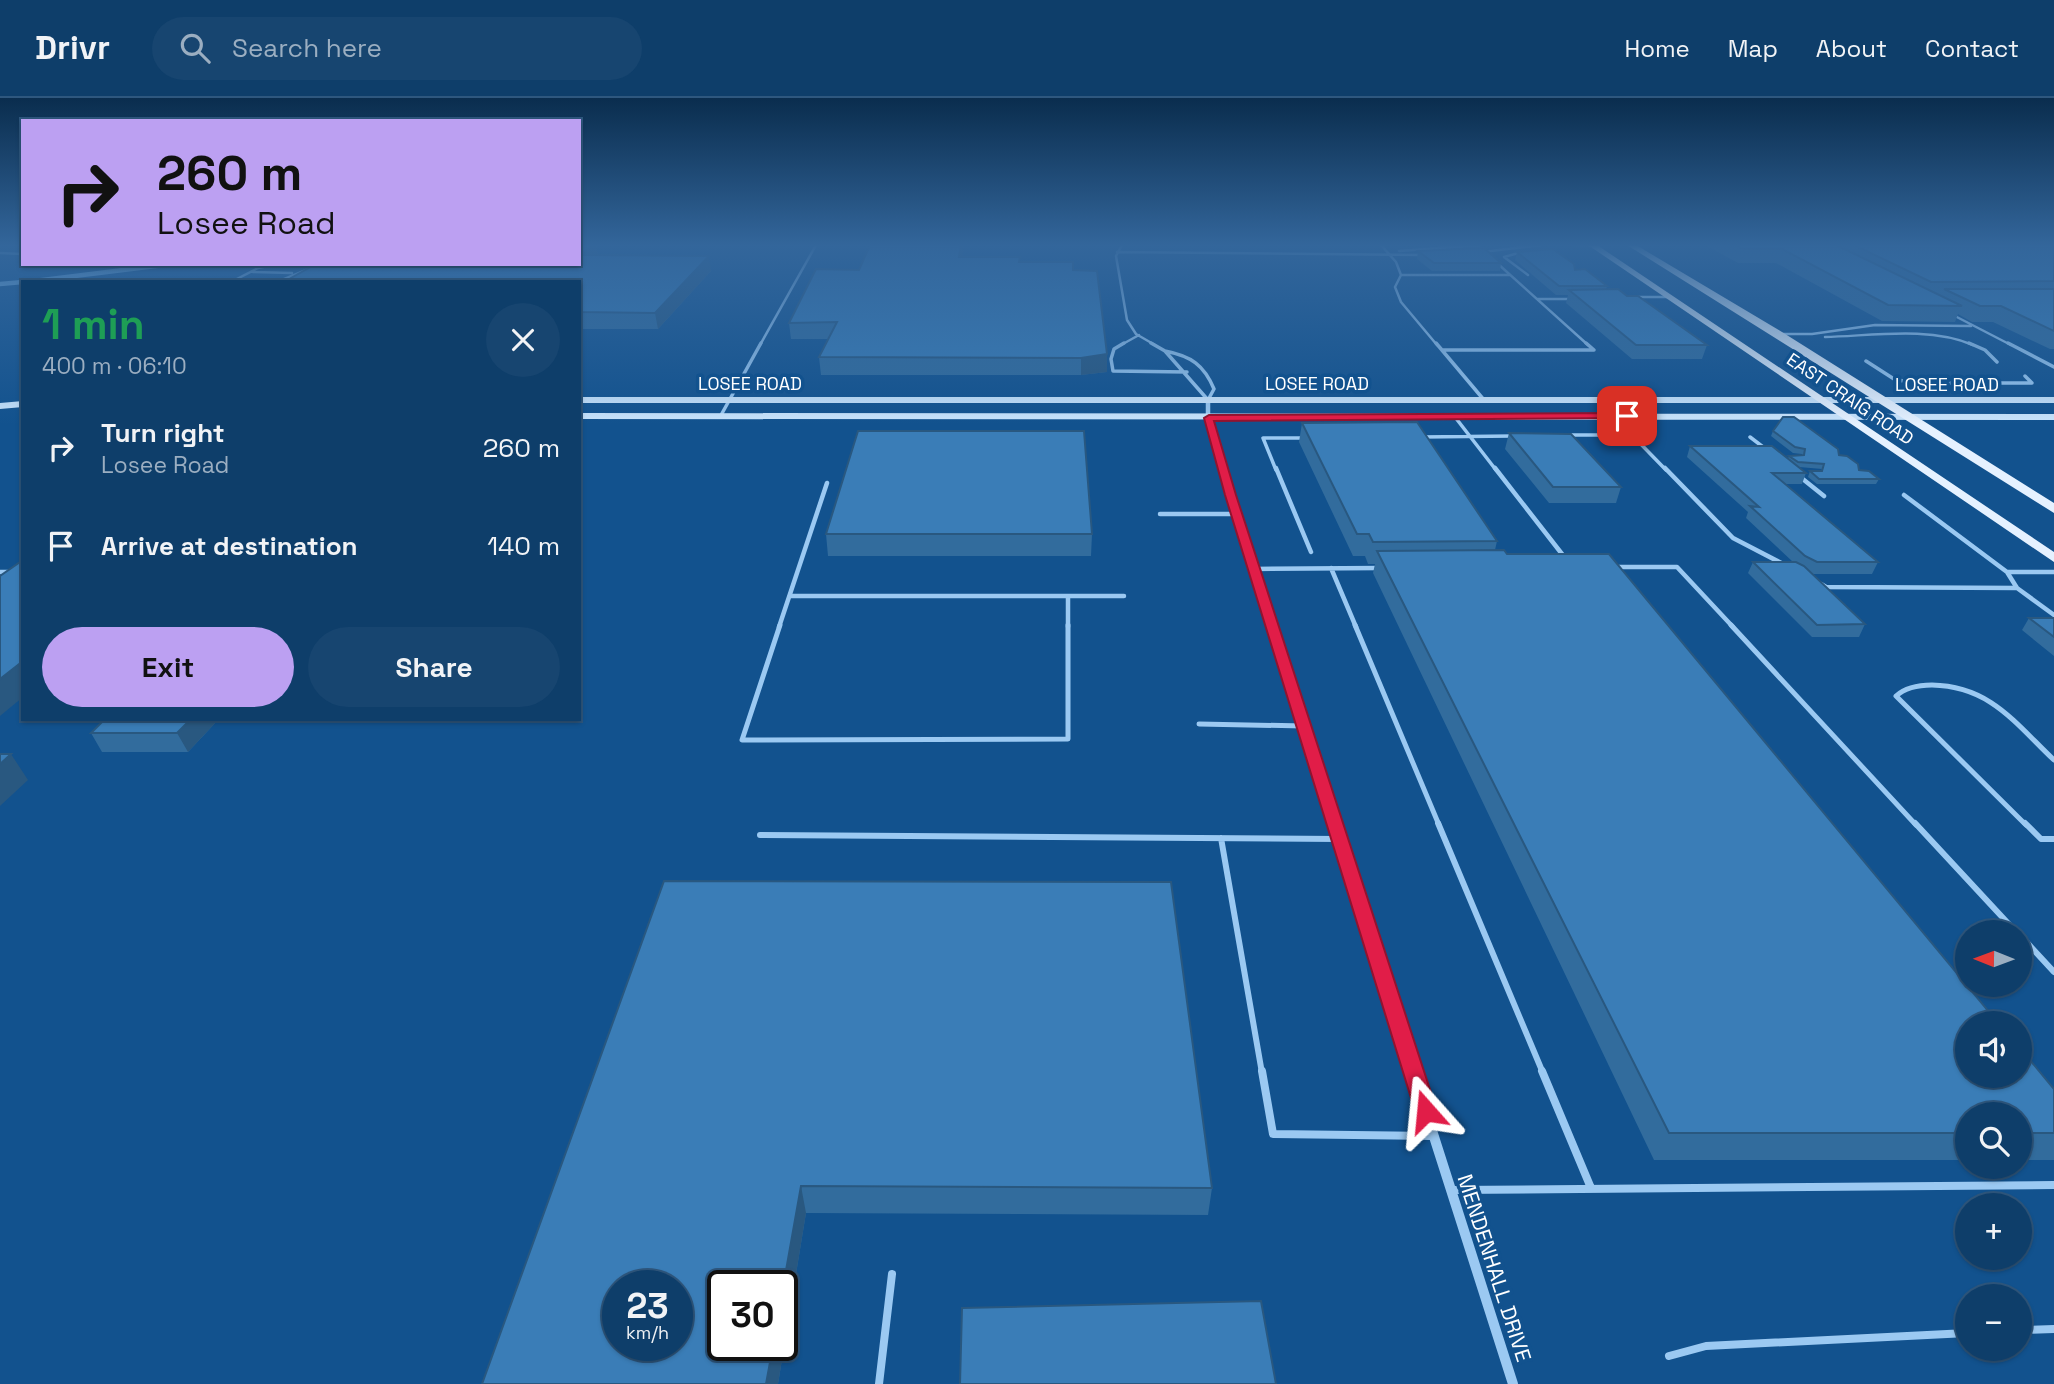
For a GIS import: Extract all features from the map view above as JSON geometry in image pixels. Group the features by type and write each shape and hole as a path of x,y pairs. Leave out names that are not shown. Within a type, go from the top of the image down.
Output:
{"main road":[{"name":"EAST CRAIG ROAD","path":"1680,305 2054,558"},
{"name":"EAST CRAIG ROAD","path":"1731,305 2054,509"},
{"path":"0,399 21,401"},
{"name":"LOSEE ROAD","path":"581,400 2054,400"},
{"path":"0,406 21,401"},
{"path":"0,414 21,414"},
{"name":"LOSEE ROAD","path":"581,416 2054,417"}],"street":[{"name":"MENDENHALL DRIVE","path":"1208,400 1209,418 1254,569 1513,1384"}],"lane":[{"path":"720,417 782,305"},
{"path":"1125,305 1129,326 1164,351 1187,372 1192,388 1208,400 1214,389 1204,367 1185,354 1164,351"},
{"path":"1405,305 1484,400"},
{"path":"1442,350 1594,350 1544,305"},
{"path":"1944,310 2054,367"},
{"path":"1779,334 1812,334 1875,326 1974,326"},
{"path":"1139,335 1114,349 1111,359 1113,371 1187,372"},
{"path":"1825,337 1951,338 1981,349 1993,356 1997,362"},
{"path":"1866,361 1894,379 1912,383 2032,383 2025,376"},
{"path":"1455,417 1562,554"},
{"path":"1558,436 1632,435 1733,538 1791,568"},
{"path":"1414,437 1520,436"},
{"path":"1750,437 1776,457"},
{"path":"1311,552 1263,438 1318,438"},
{"path":"1806,472 1794,472 1824,496"},
{"path":"827,483 742,740 1068,739 1068,596"},
{"path":"1904,495 2007,572 2017,588 2054,615"},
{"path":"1160,514 1237,514"},
{"path":"1608,568 1677,567 2005,920"},
{"path":"1331,568 1591,1188"},
{"path":"1254,569 1387,568"},
{"path":"1,573 21,572"},
{"path":"2007,572 2054,572"},
{"path":"1815,580 1826,587 2017,588"},
{"path":"790,596 1124,596"},
{"path":"2054,760 1984,696 1941,685 1923,685 1907,688 1896,696 2041,839 2054,839"},
{"path":"1199,723 1304,726"},
{"path":"760,835 1339,839"},
{"path":"1221,838 1273,1134 1434,1136"},
{"path":"2032,949 2054,972"},
{"path":"1451,1190 2054,1185"},
{"path":"879,1384 892,1274"},
{"path":"2032,1330 2054,1329"},
{"path":"1669,1356 1706,1346 1955,1334"}],"building":[{"path":"581,305 663,305 655,313 581,312"},
{"path":"798,305 1101,305 1107,354 1081,358 819,357 837,322 789,323"},
{"path":"1587,305 1651,305 1707,345 1636,345"},
{"path":"1889,305 1960,305 1962,306"},
{"path":"1978,305 2054,305 2054,331 2001,306"},
{"path":"1783,417 1794,417 1838,449 1839,455 1847,456 1858,464 1859,470 1869,471 1879,479 1819,479 1810,471 1822,471 1824,464 1798,462 1789,456 1804,455 1805,449 1795,447 1773,431"},
{"path":"1417,422 1497,541 1373,542 1369,534 1357,534 1302,423"},
{"path":"858,431 1084,431 1092,534 826,534"},
{"path":"1509,433 1571,434 1621,487 1553,487"},
{"path":"1690,446 1772,446 1806,473 1772,473 1878,562 1817,562 1805,556 1750,506 1759,507"},
{"path":"1504,550 1507,554 1609,554 1955,971 1955,998 1977,998 1988,1011 1955,1011 1955,1088 2032,1088 2032,1062 2054,1089 2054,1133 2032,1133 2032,1102 1955,1102 1955,1133 1669,1133 1377,551"},
{"path":"21,561 21,663 0,679 0,576"},
{"path":"1753,562 1796,562 1804,566 1865,624 1817,625"},
{"path":"2029,618 2054,618 2054,637"},
{"path":"103,721 189,721 177,733 91,733"},
{"path":"0,754 11,754 0,764"},
{"path":"664,881 1171,882 1212,1188 801,1186 786,1270 707,1270 707,1361 770,1361 766,1384 482,1384"},
{"path":"1261,1301 1276,1384 960,1384 962,1308"}],"route":[{"path":"1426,1111 1230,495 1209,418 1627,416"}]}
